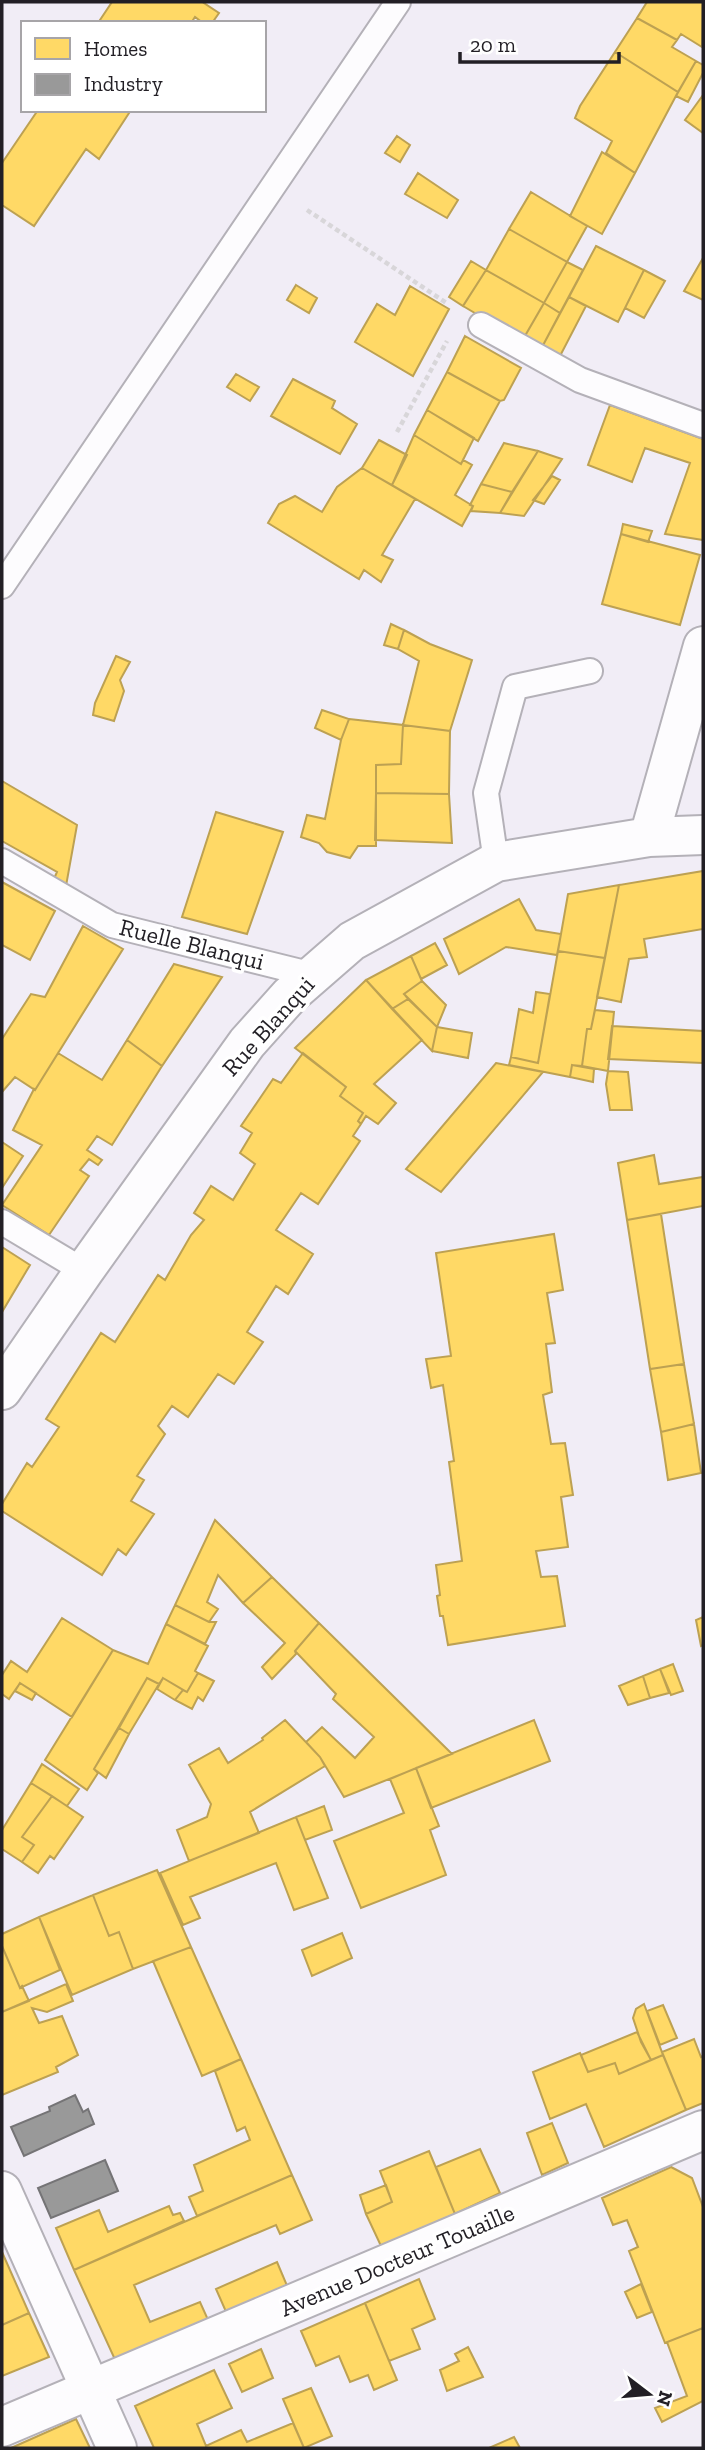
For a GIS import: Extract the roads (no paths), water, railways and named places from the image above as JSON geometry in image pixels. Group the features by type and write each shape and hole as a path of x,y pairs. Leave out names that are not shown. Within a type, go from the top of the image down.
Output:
{"street":[{"path":"649,837 703,646"},
{"name":"Rue Blanqui","path":"2,1390 247,1043 290,995 352,941 496,862 649,837 703,835"},
{"name":"Avenue Docteur Touaille","path":"2,2427 703,2130"},
{"path":"2,2191 117,2448"}],"lane":[{"path":"2,586 398,2"},
{"path":"472,319 580,380 703,425"},
{"path":"496,862 486,793 515,687 590,671"},
{"name":"Ruelle Blanqui","path":"2,861 112,925 313,975"},
{"path":"2,1222 84,1271"}]}
